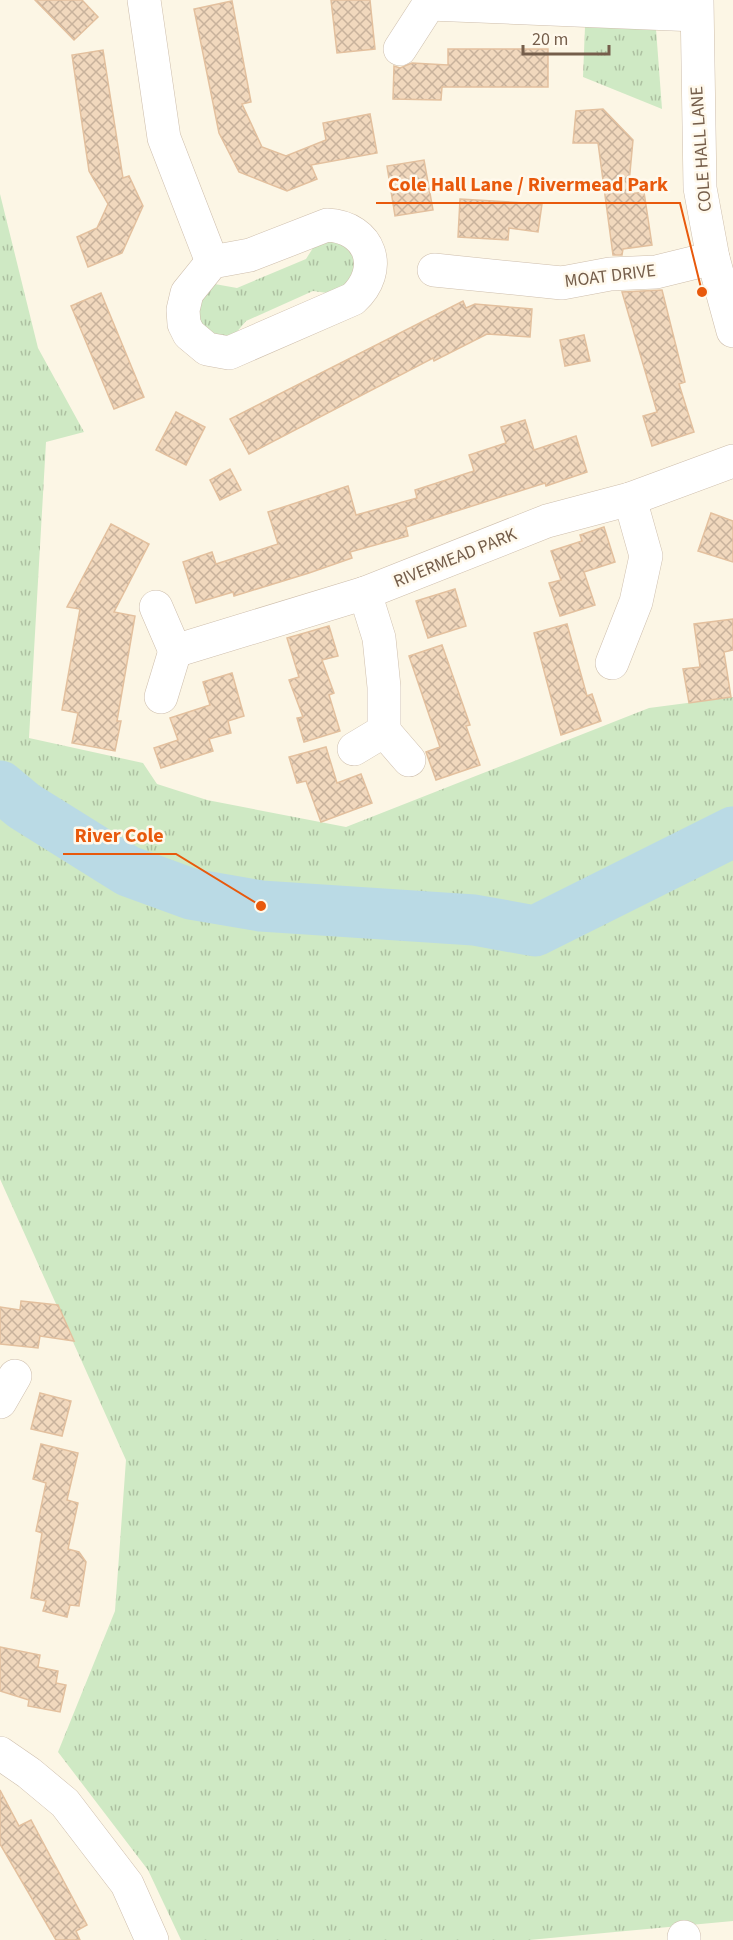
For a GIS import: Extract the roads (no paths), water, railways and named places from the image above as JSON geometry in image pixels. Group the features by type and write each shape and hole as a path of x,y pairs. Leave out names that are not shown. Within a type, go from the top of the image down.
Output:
{"street":[{"path":"144,0 164,138 212,262"},
{"path":"400,49 428,2 697,8"},
{"name":"COLE HALL LANE","path":"697,8 700,188 713,258 733,330"},
{"path":"327,225 351,229 366,243 370,253 366,282 353,299 229,353 207,349 189,334 184,324 183,309 187,293 212,262 250,255 327,225"},
{"name":"MOAT DRIVE","path":"434,270 562,283 610,274 656,272 713,258"},
{"name":"RIVERMEAD PARK","path":"175,651 365,593 547,521 630,499 733,461"},
{"path":"612,663 636,602 646,556 630,499"},
{"path":"365,593 379,638 384,687 384,731 409,760"},
{"path":"156,607 175,651 161,697"},
{"path":"354,749 384,731"},
{"path":"0,1752 65,1803 127,1884 152,1940"}],"waterway":[{"path":"0,786 24,806 128,871 191,894 261,906 474,920 535,931 733,832"}],"place":[{"name":"Cole Hall Lane / Rivermead Park","path":"702,292"},
{"name":"River Cole","path":"261,906"}]}
